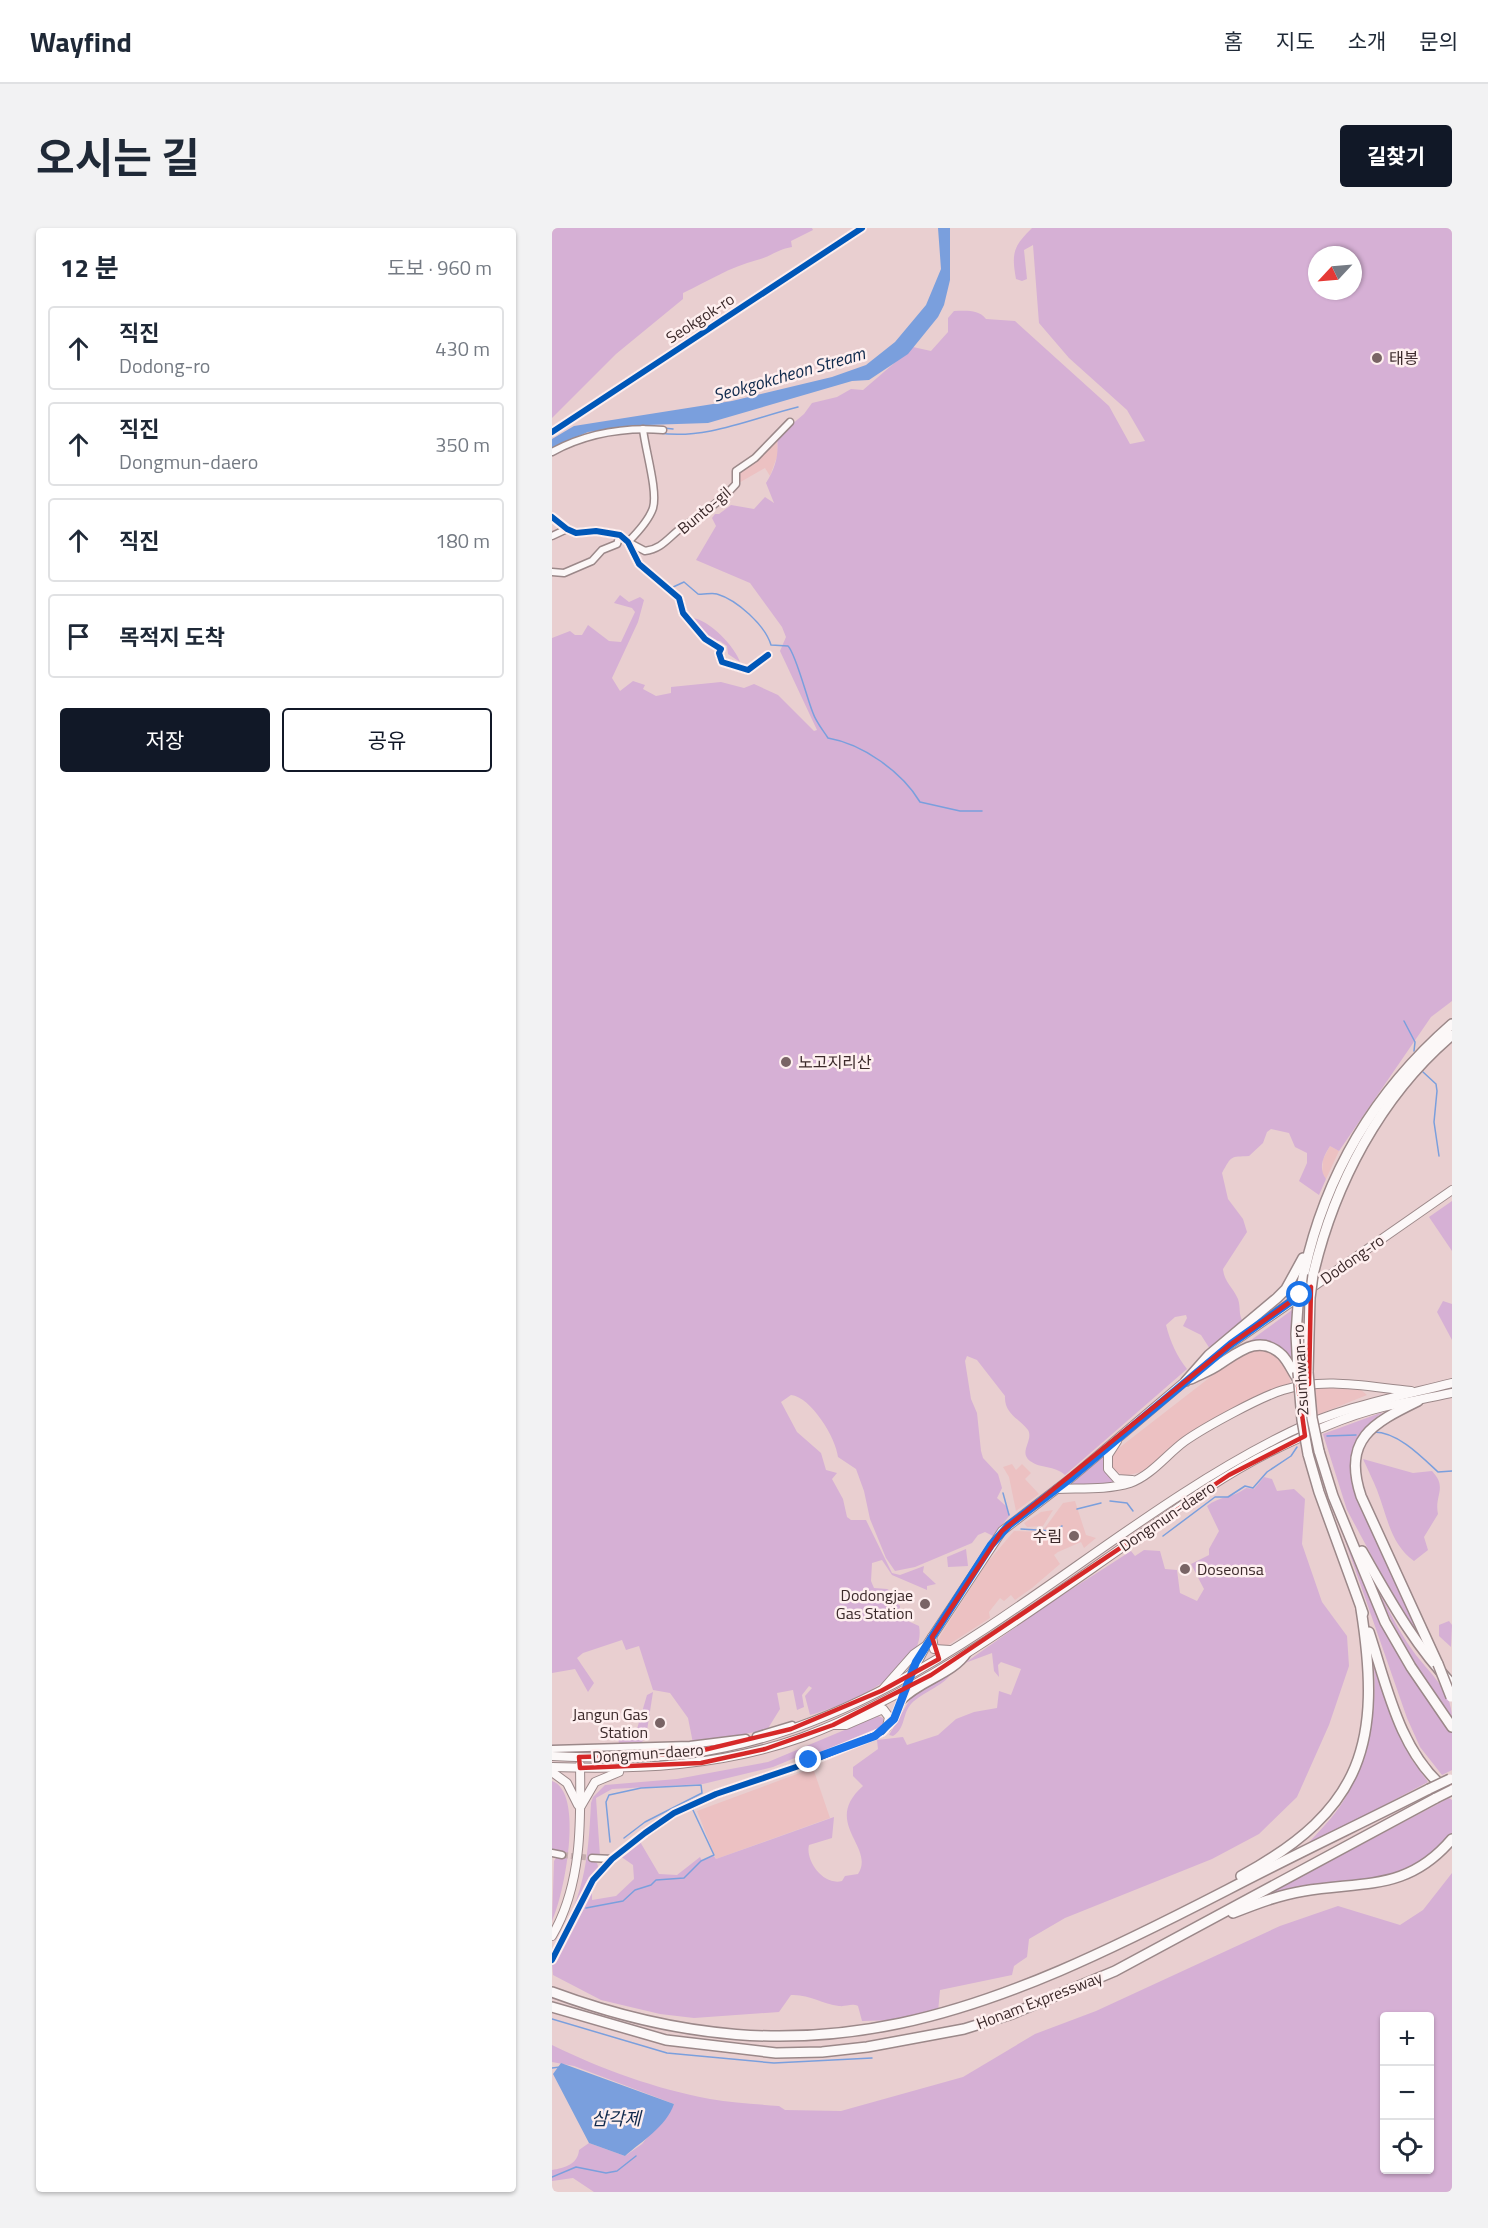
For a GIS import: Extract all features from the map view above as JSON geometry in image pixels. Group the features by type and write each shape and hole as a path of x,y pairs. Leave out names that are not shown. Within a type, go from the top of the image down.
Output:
{"highway":[{"name":"2sunhwan-ro","path":"1361,1609 1319,1492 1308,1454 1296,1334 1298,1305 1312,1241 1325,1197 1361,1127 1399,1075 1452,1024"},
{"name":"2sunhwan-ro","path":"1345,1523 1333,1496 1319,1451 1299,1374 1312,1275 1329,1216 1346,1175 1368,1135 1408,1080 1452,1035"},
{"path":"1186,1381 1209,1354 1286,1289 1312,1241"},
{"path":"1186,1381 1254,1344 1273,1348 1299,1374"},
{"path":"1418,1396 1371,1427 1358,1447 1355,1472 1361,1496 1438,1664 1451,1699"},
{"path":"1345,1523 1410,1635 1428,1660 1452,1684"},
{"path":"1345,1523 1396,1643 1452,1727"},
{"path":"1361,1609 1415,1757 1425,1772 1452,1791"},
{"path":"1083,1962 1105,1947 1269,1861 1293,1845 1331,1807 1354,1769 1366,1732 1370,1707 1368,1654 1361,1609"},
{"name":"Honam Expressway","path":"552,1992 666,2024 725,2034 775,2037 863,2032 946,2013 992,1999 1083,1962 1451,1778"},
{"name":"Honam Expressway","path":"552,2007 666,2040 776,2053 822,2052 867,2047 964,2029 1012,2014 1115,1971 1452,1791"},
{"path":"1202,1924 1282,1895 1400,1878 1426,1864 1452,1839"}],"main road":[{"name":"Dodong-ro","path":"1057,1489 1231,1344 1452,1190"},
{"name":"Dongmun-daero","path":"1057,1489 1114,1486 1139,1479 1186,1441 1280,1391 1317,1383 1330,1383 1418,1396"},
{"name":"Dongmun-daero","path":"552,1767 629,1769 701,1763 765,1749 833,1725 906,1689 969,1651 1194,1498 1253,1461 1350,1417 1452,1383"},
{"name":"Dongmun-daero","path":"552,1756 687,1754 745,1742 804,1723 910,1677 955,1650 1236,1460 1293,1430 1355,1407 1418,1396 1452,1393"},
{"path":"1119,1436 1108,1455 1108,1469 1117,1479 1139,1479"},
{"path":"906,1689 926,1646 1002,1531 1057,1489"},
{"path":"932,1637 934,1649 955,1650"},
{"path":"881,1691 914,1654 926,1646"},
{"path":"833,1725 846,1725 883,1709 889,1717 887,1727"},
{"path":"552,1936 561,1920 572,1890 579,1810 579,1757"},
{"path":"579,1810 595,1782 629,1769"},
{"path":"552,1772 567,1783 579,1810"}],"street":[{"name":"Seokgok-ro","path":"552,432 862,228"},
{"name":"Bunto-gil","path":"628,542 645,551 670,540 732,488 736,484 736,471 755,458 790,422"},
{"path":"628,542 653,507 654,484 647,462 643,429"},
{"path":"552,452 576,438 590,435 643,429 663,430"},
{"path":"552,517 567,530 576,533 596,531 620,535 628,542 639,564 679,598 683,613 705,639 721,650 719,653 723,662 748,670 768,655"},
{"path":"552,536 567,530"},
{"path":"553,572 564,573 592,561 602,550 617,544 620,535"},
{"path":"900,1704 910,1694 962,1662 969,1651"},
{"path":"552,1960 593,1880 612,1859 674,1813 716,1794 799,1766 875,1736 894,1719 906,1689"},
{"path":"552,1749 704,1744 754,1736 804,1723"},
{"path":"552,1853 562,1855"},
{"path":"592,1858 612,1859"}],"highlighted area":[{"path":"1311,1287 1309,1384 1298,1386 1305,1436 1229,1475 931,1675 833,1725 765,1749 701,1763 580,1768 579,1757 687,1754 791,1729 881,1691 939,1659 932,1637 1002,1531 1231,1344"}],"shaded area":[{"path":"552,228 812,228 813,230 791,241 792,247 738,266 683,293 683,299 616,354 552,418"},
{"path":"1032,228 1452,228 1452,1001 1431,1017 1339,1151 1330,1146 1322,1162 1322,1171 1326,1179 1319,1195 1299,1181 1307,1163 1307,1153 1295,1147 1289,1133 1271,1129 1267,1132 1263,1143 1249,1156 1235,1157 1230,1160 1222,1173 1228,1199 1243,1219 1247,1232 1223,1269 1238,1299 1243,1322 1210,1349 1201,1335 1183,1326 1186,1315 1175,1317 1166,1325 1174,1349 1187,1369 1065,1475 1030,1461 1025,1454 1029,1438 1028,1430 1009,1412 1005,1396 977,1360 967,1356 965,1361 971,1399 977,1413 981,1451 983,1458 998,1474 1002,1488 997,1498 1006,1506 1010,1515 993,1536 985,1532 978,1535 972,1543 915,1567 895,1571 886,1558 870,1519 856,1469 838,1457 828,1430 807,1403 791,1395 781,1402 797,1432 821,1453 826,1470 837,1473 832,1479 843,1499 847,1517 851,1520 866,1520 892,1573 900,1575 924,1566 923,1572 936,1584 927,1586 927,1590 892,1575 882,1560 872,1563 871,1581 874,1588 893,1592 892,1599 900,1606 899,1617 919,1626 918,1642 911,1658 881,1684 843,1704 810,1715 805,1696 812,1688 809,1686 802,1695 804,1707 797,1710 793,1690 777,1693 780,1709 767,1730 693,1743 688,1718 670,1693 653,1690 639,1646 626,1650 622,1640 583,1653 577,1658 594,1683 588,1692 575,1669 552,1673 552,638 570,631 575,635 582,635 588,625 609,641 621,642 635,612 632,608 614,603 620,595 629,602 640,597 644,600 638,622 612,678 620,691 633,681 645,685 643,689 656,696 671,693 671,687 721,682 744,688 754,684 778,695 814,731 817,730 780,651 786,637 782,627 750,583 696,560 716,526 712,518 715,514 719,514 731,505 754,509 765,497 774,503 766,483 776,461 777,437 804,414 812,403 837,397 851,389 863,390 913,347 931,351 948,332 948,318 954,311 972,311 986,319 1015,321 1109,406 1130,444 1145,441 1127,410 1069,358 1039,323 1033,245 1024,250 1027,279 1022,281 1016,279 1015,270 1014,256 1018,245"},
{"path":"777,437 778,454 770,476 765,468 737,484 737,471"},
{"path":"692,618 713,628 733,649 740,662 728,654 727,646 720,641 709,641"},
{"path":"1330,1146 1339,1151 1326,1179 1322,1174 1323,1159"},
{"path":"1452,1201 1452,1251 1429,1217"},
{"path":"1443,1301 1452,1304 1452,1340 1437,1312"},
{"path":"1296,1307 1293,1362 1277,1348 1243,1346"},
{"path":"1252,1350 1264,1350 1278,1356 1288,1370 1291,1385 1185,1439 1145,1471 1125,1476 1113,1470 1110,1457 1115,1451 1240,1354"},
{"path":"1315,1387 1361,1390 1367,1395 1317,1415"},
{"path":"1383,1412 1360,1437 1354,1471 1433,1660 1418,1642 1347,1510 1323,1434"},
{"path":"1104,1455 1104,1470 1114,1483 1071,1485"},
{"path":"1363,1459 1413,1473 1432,1471 1437,1477 1440,1487 1438,1514 1424,1537 1428,1550 1414,1561 1394,1538"},
{"path":"1012,1464 1016,1470 1022,1464 1031,1473 1025,1479 1039,1494 1016,1511 1009,1477 1003,1467"},
{"path":"1264,1477 1272,1479 1277,1491 1294,1489 1305,1499 1302,1544 1322,1602 1347,1636 1349,1666 1329,1725 1297,1797 1259,1834 1212,1859 1065,1918 1029,1939 1027,1957 1014,1966 1012,1975 940,1990 938,2012 899,2020 862,2021 858,2006 833,2005 798,1995 791,1995 779,2012 694,2018 660,2014 601,2000 553,1975 552,1963 592,1885 592,1900 616,1896 634,1879 633,1865 620,1856 639,1840 659,1874 677,1875 700,1857 702,1861 714,1856 716,1859 834,1817 832,1838 809,1845 810,1858 817,1870 828,1880 842,1881 845,1876 858,1874 862,1864 848,1823 847,1812 851,1799 863,1786 853,1776 853,1767 878,1749 877,1740 903,1737 907,1745 938,1735 956,1719 974,1712 997,1708 999,1691 1011,1695 1021,1669 1001,1662 998,1665 999,1677 994,1671 992,1653 965,1663 1050,1603 1131,1551 1135,1556 1144,1550 1160,1551 1165,1569 1177,1570 1180,1593 1197,1601 1204,1589 1191,1564 1209,1555 1209,1549 1219,1531 1207,1506 1246,1488 1254,1489"},
{"path":"1075,1501 1086,1535 1096,1538 1084,1548 1081,1542 1058,1552 1054,1555 1060,1564 1032,1588 1015,1600 1011,1595 1004,1601 1000,1598 989,1612 990,1618 945,1647 938,1648 936,1643 940,1636 987,1563 1014,1531 1042,1532 1063,1503"},
{"path":"1053,1510 1043,1526 1027,1527 1024,1523 1041,1512"},
{"path":"1340,1526 1389,1634 1452,1731 1452,1770 1442,1775 1420,1747 1407,1718"},
{"path":"966,1549 968,1566 948,1567 947,1557"},
{"path":"1375,1586 1408,1643 1444,1690 1452,1718 1410,1654"},
{"path":"1449,1621 1452,1625 1451,1647 1439,1636 1439,1625"},
{"path":"1373,1653 1412,1760 1428,1782 1305,1847 1340,1806 1361,1765 1371,1729 1375,1691"},
{"path":"952,1671 945,1680 911,1704 900,1729 893,1736 889,1735 912,1696"},
{"path":"653,1692 646,1737 642,1742 619,1743 616,1730 637,1729 647,1695"},
{"path":"878,1716 883,1718 883,1725 875,1731 816,1754 814,1750 773,1767 703,1784 612,1789 596,1798 600,1856 591,1860 597,1863 599,1870 552,1955 552,1950 578,1896 586,1862 591,1803 593,1797 605,1785 677,1779 768,1762"},
{"path":"813,1768 830,1818 716,1859 697,1811"},
{"path":"552,1781 562,1789 568,1804 570,1824 566,1869 552,1921 554,1861 556,1858 562,1858 563,1852 552,1851"},
{"path":"1449,1798 1452,1800 1452,1832 1441,1849 1422,1863 1395,1874 1365,1882 1255,1901"},
{"path":"1452,1873 1452,2192 594,2192 573,2178 552,2181 552,2170 570,2165 576,2159 579,2150 589,2143 625,2156 642,2144 674,2104 574,2066 552,2062 552,2045 629,2077 690,2095 727,2102 779,2106 785,2110 841,2111 963,2077 1035,2034 1096,2011 1280,1926 1338,1906 1400,1925 1423,1910"}],"water":[{"path":"938,228 950,228 950,280 944,305 938,317 908,354 869,380 852,381 708,423 647,425 588,432 552,448 552,439 574,426 732,401 832,377 866,365 895,342 926,305 941,269"},
{"name":"삼각제","path":"561,2063 674,2104 659,2127 625,2156 589,2143 553,2074"}],"waterway":[{"path":"659,433 712,431 798,407"},
{"path":"664,428 673,429"},
{"path":"567,441 594,432"},
{"path":"578,536 588,535"},
{"path":"671,588 684,582 698,594 715,593 725,597 757,622 771,645 788,646 814,716 828,738 855,746 880,761 903,780 920,802 960,811 982,811"},
{"path":"1404,1021 1415,1042 1414,1051"},
{"path":"1423,1072 1436,1084 1434,1122 1439,1156"},
{"path":"1374,1432 1383,1433 1401,1441 1438,1472 1452,1471"},
{"path":"1327,1436 1356,1435"},
{"path":"1163,1536 1215,1497 1228,1497 1245,1486 1253,1488 1267,1472 1291,1456 1297,1447"},
{"path":"1003,1493 1009,1515"},
{"path":"1110,1501 1127,1503 1133,1511"},
{"path":"1077,1509 1101,1503"},
{"path":"1021,1529 1054,1531 1062,1526"},
{"path":"610,1842 606,1802 609,1795 641,1788 701,1785 702,1793 645,1822 624,1838"},
{"path":"586,1908 623,1901 635,1890 651,1885 656,1880 684,1878 701,1861 714,1855 692,1808"},
{"path":"552,2019 667,2053 774,2063 872,2058"},
{"path":"552,2068 560,2067"},
{"path":"552,2177 576,2167 606,2173 617,2171 636,2156"}],"tunnel":[{"path":"562,1855 592,1858"}],"cycle path":[{"path":"552,432 862,228"},
{"path":"552,517 576,533 596,531 620,535 628,542 639,564 679,598 683,613 705,639 721,649 719,653 722,662 748,670 768,655"},
{"path":"552,1960 593,1880 612,1859 645,1833 674,1813 716,1794 799,1766 882,1732 894,1719 906,1689"}],"place":[{"name":"태봉","path":"1377,358"},
{"name":"노고지리산","path":"786,1062"},
{"name":"수림","path":"1074,1536"},
{"name":"Doseonsa","path":"1185,1569"},
{"name":"Dodongjae Gas Station","path":"925,1604"},
{"name":"Jangun Gas Station","path":"660,1723"}],"route":[{"path":"809,1760 875,1736 894,1719 916,1662 1002,1531 1071,1478 1231,1344 1300,1295"}],"water label":[{"name":"Seokgokcheon Stream","path":"789,374"}]}
